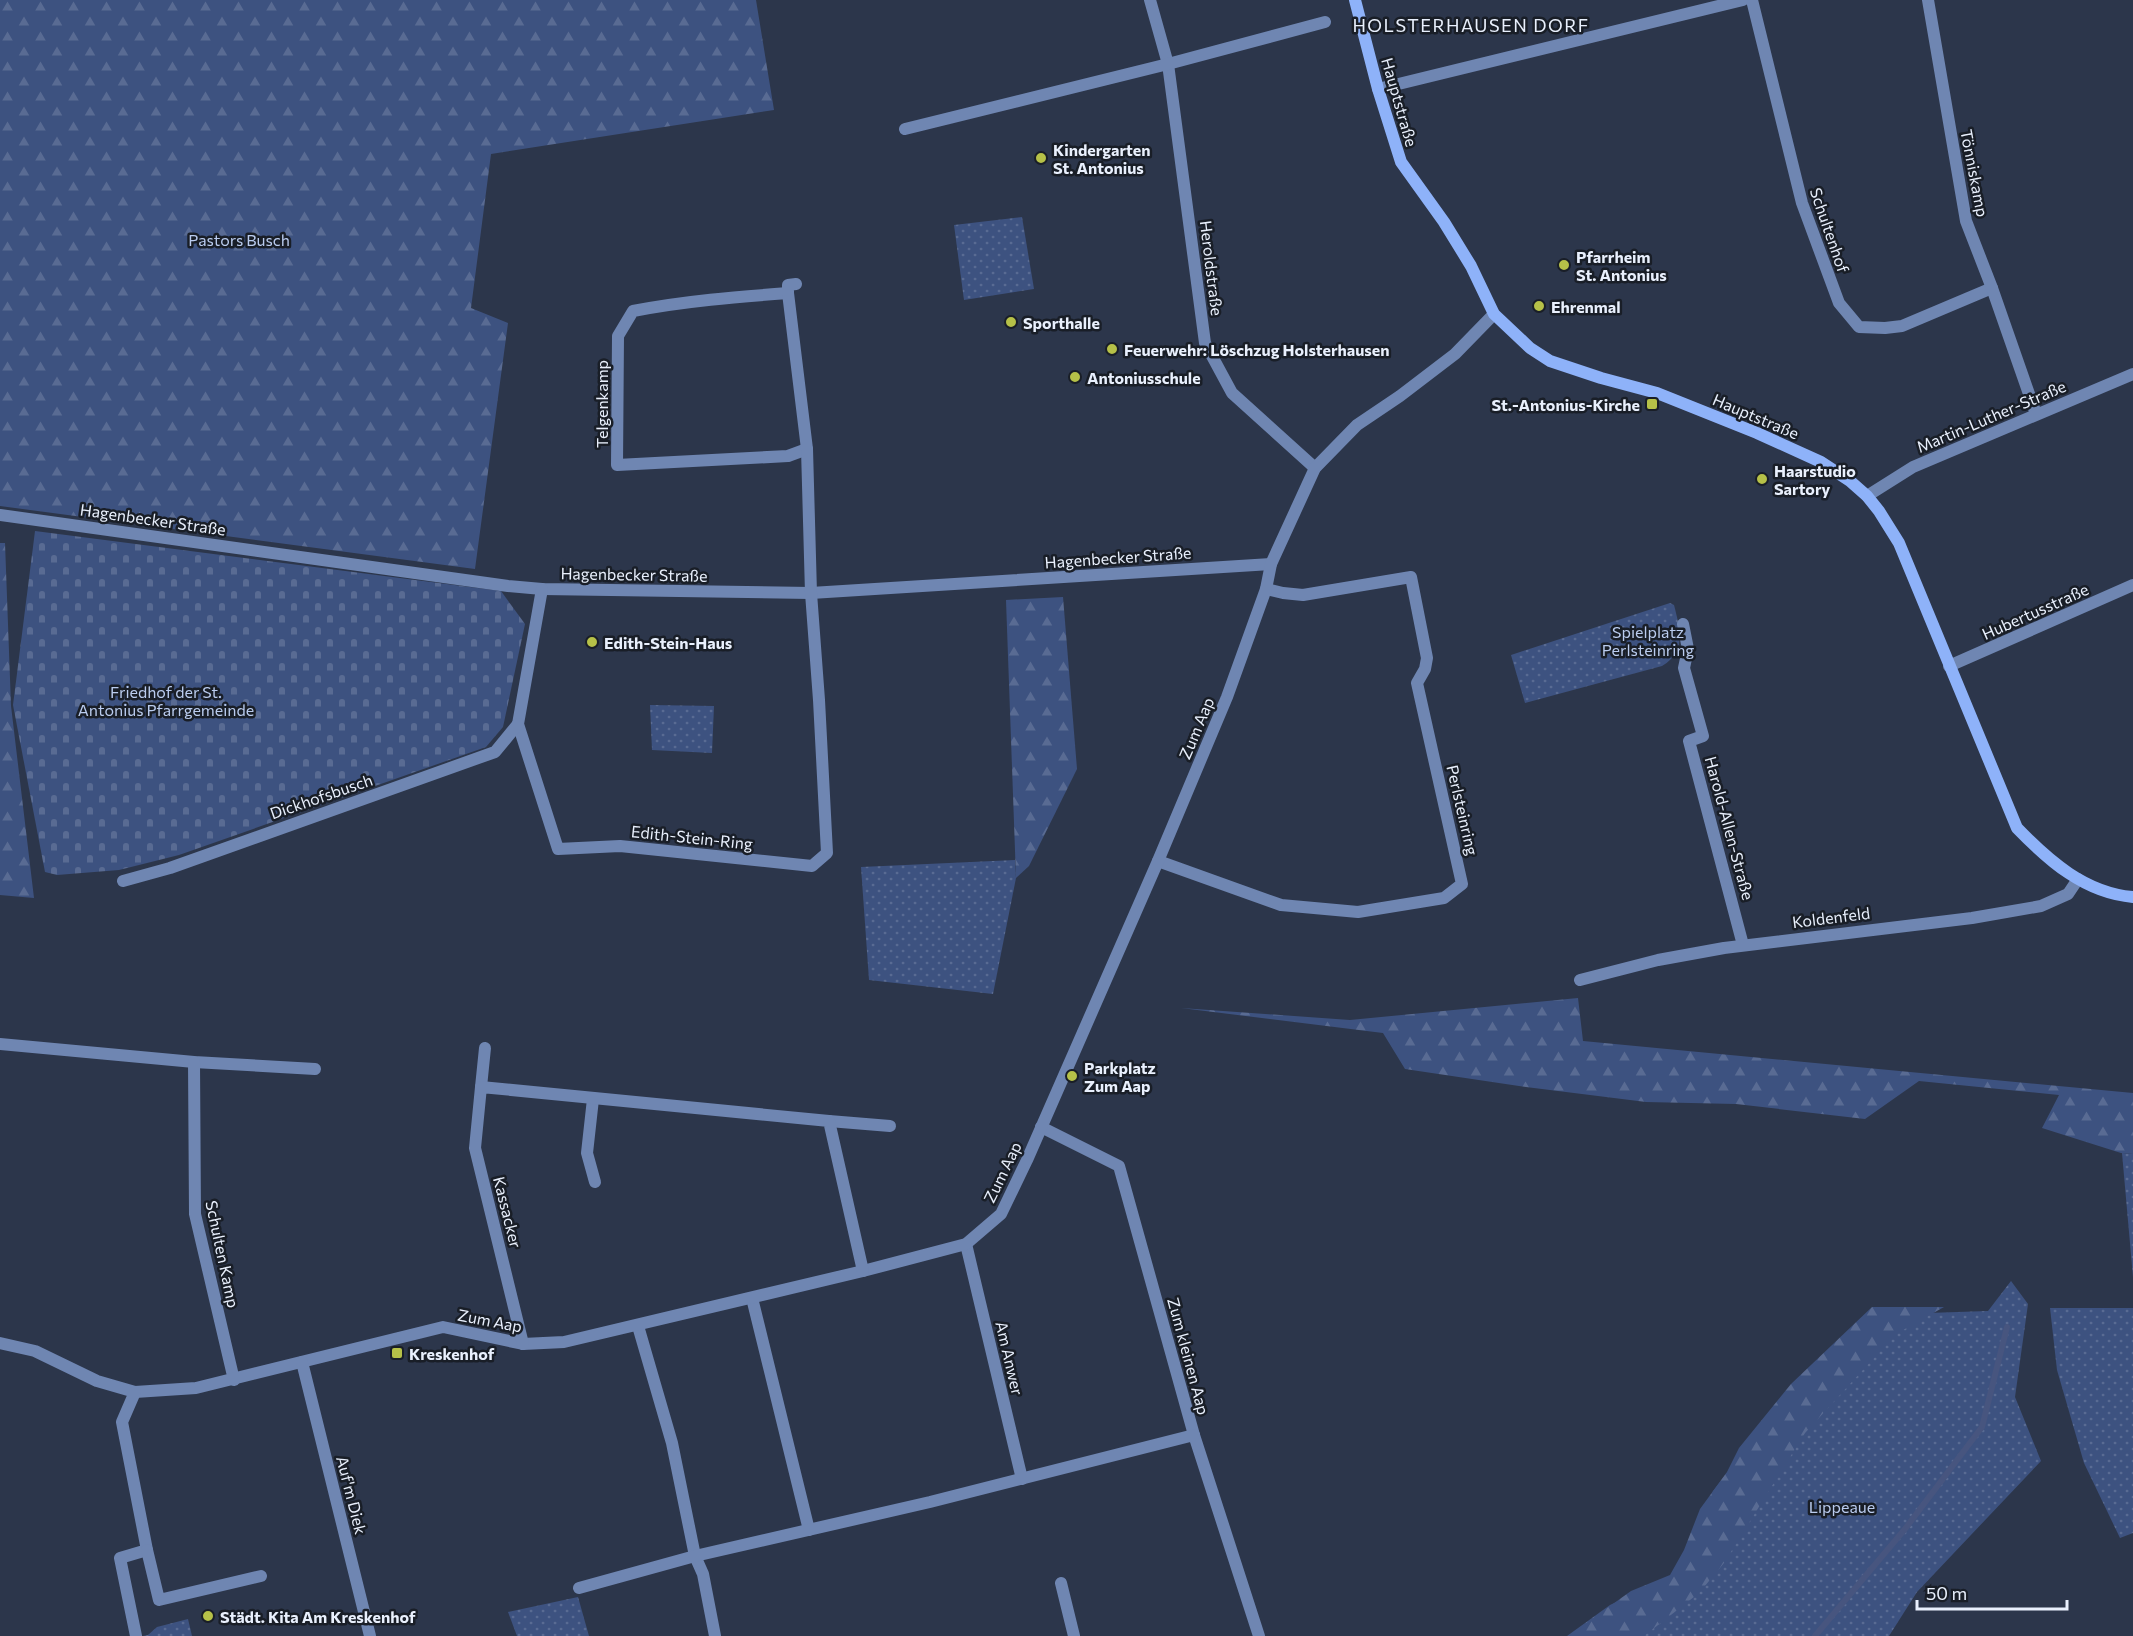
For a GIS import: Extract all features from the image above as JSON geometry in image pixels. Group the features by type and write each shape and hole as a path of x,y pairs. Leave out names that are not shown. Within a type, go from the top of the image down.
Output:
{"main road":[{"name":"Hauptstraße","path":"1355,0 1378,89 1401,162 1444,222 1471,266 1494,314 1530,348 1550,361 1657,393 1757,433 1821,462 1850,481 1867,496 1899,543 1911,567 1949,666 2017,828 2044,857 2078,879 2102,890 2130,897"}],"street":[{"name":"Heroldstraße","path":"1150,0 1168,64 1205,343 1232,393 1315,468"},
{"path":"1378,89 1725,2 1743,0"},
{"name":"Schultenhof","path":"1752,0 1802,203 1839,303 1858,327 1902,326 1992,288"},
{"name":"Tönniskamp","path":"1928,0 1966,221 2036,414"},
{"path":"905,129 1168,64 1325,22"},
{"name":"Telgenkamp","path":"807,449 788,456 617,465 618,336 633,311 792,289 807,449 811,593"},
{"name":"Zum Aap","path":"0,1343 35,1351 97,1382 135,1392 196,1388 443,1327 523,1344 564,1342 638,1326 966,1244 1000,1214 1041,1127 1227,697 1266,588 1271,564 1315,468 1357,425 1455,354 1494,314"},
{"name":"Martin-Luther-Straße","path":"1867,496 1913,467 2133,374"},
{"name":"Hagenbecker Straße","path":"0,515 542,589 811,593 1271,564"},
{"name":"Perlsteinring","path":"1158,861 1281,905 1358,912 1444,898 1462,884 1417,683 1425,669 1427,658 1411,577 1303,595 1266,588"},
{"name":"Hubertusstraße","path":"1949,666 2133,585"},
{"name":"Edith-Stein-Ring","path":"542,589 518,724 558,849 620,846 812,866 827,853 811,593"},
{"name":"Harold-Allen-Straße","path":"1683,624 1688,649 1684,668 1703,736 1689,741 1743,945"},
{"name":"Dickhofsbusch","path":"123,881 170,868 495,752 518,724"},
{"name":"Koldenfeld","path":"1580,980 1658,960 1743,945 1972,918 2041,906 2068,894 2078,879"},
{"path":"0,1044 194,1062 315,1069"},
{"name":"Kassacker","path":"485,1047 475,1148 523,1344"},
{"name":"Schulten Kamp","path":"194,1062 195,1214 234,1380"},
{"path":"481,1087 890,1126"},
{"path":"593,1099 587,1153 595,1182"},
{"path":"829,1121 863,1271"},
{"name":"Zum kleinen Aap","path":"1041,1127 1119,1166 1194,1435 1259,1636"},
{"name":"Am Anwer","path":"966,1244 1022,1479"},
{"path":"752,1298 809,1530"},
{"path":"638,1326 672,1443 695,1556 703,1574 715,1636"},
{"name":"Auf'm Diek","path":"302,1362 370,1636"},
{"path":"135,1392 122,1422 159,1600 261,1576"},
{"path":"579,1588 695,1556 1022,1479 1194,1435"},
{"path":"136,1636 120,1558 147,1550"},
{"path":"1061,1583 1074,1636"}],"green space":[{"name":"Pastors Busch","path":"0,0 756,0 774,110 491,154 471,308 508,323 475,569 0,506"},
{"path":"1022,217 1034,289 964,300 954,225"},
{"name":"Friedhof der St. Antonius Pfarrgemeinde","path":"35,531 501,591 525,624 503,727 486,747 179,855 119,870 57,875 45,872 13,705"},
{"path":"0,543 5,543 11,706 34,898 0,895"},
{"path":"1063,597 1077,769 1029,866 1016,878 1006,600"},
{"name":"Spielplatz Perlsteinring","path":"1670,603 1674,605 1680,639 1675,654 1662,666 1525,703 1511,655"},
{"path":"650,705 714,706 712,753 652,750"},
{"path":"1015,860 1016,878 993,994 869,980 861,867"},
{"path":"1578,998 1583,1041 2133,1093 2133,1154 2121,1153 2042,1128 2059,1095 1919,1081 1865,1119 1736,1104 1646,1102 1405,1069 1383,1033 1181,1008 1350,1020"},
{"path":"2122,1153 2133,1154 2133,1277"},
{"name":"Lippeaue","path":"2011,1281 2028,1304 2015,1397 2041,1461 1917,1592 1889,1636 1567,1636 1610,1605 1674,1575 1713,1491 1866,1315 1988,1311"},
{"path":"1872,1307 1944,1307 1896,1334 1805,1433 1724,1563 1699,1593 1644,1636 1568,1636 1631,1591 1670,1575 1684,1550 1700,1509 1727,1472 1739,1448 1791,1384"},
{"path":"2050,1308 2133,1308 2133,1533 2120,1538 2084,1463 2057,1370"},
{"path":"578,1597 589,1636 517,1636 508,1612"},
{"path":"188,1619 192,1636 143,1636 148,1635 157,1627"}],"waterway":[{"path":"1815,1636 1905,1529 1982,1427 2007,1327"}],"place":[{"name":"Kindergarten St. Antonius","path":"1041,158"},
{"name":"Pfarrheim St. Antonius","path":"1564,265"},
{"name":"Ehrenmal","path":"1539,306"},
{"name":"Sporthalle","path":"1011,322"},
{"name":"Feuerwehr: Löschzug Holsterhausen","path":"1112,349"},
{"name":"Antoniusschule","path":"1075,377"},
{"name":"St.-Antonius-Kirche","path":"1652,404"},
{"name":"Haarstudio Sartory","path":"1762,479"},
{"name":"Edith-Stein-Haus","path":"592,642"},
{"name":"Parkplatz Zum Aap","path":"1072,1076"},
{"name":"Kreskenhof","path":"397,1353"},
{"name":"Städt. Kita Am Kreskenhof","path":"208,1616"}],"district":[{"name":"HOLSTERHAUSEN DORF","path":"1471,25"}]}
